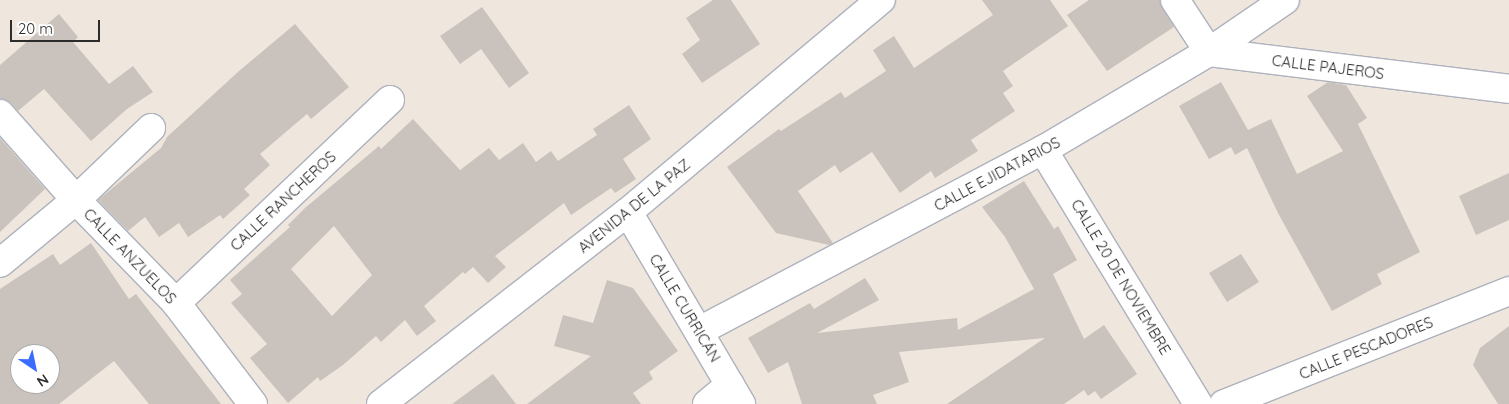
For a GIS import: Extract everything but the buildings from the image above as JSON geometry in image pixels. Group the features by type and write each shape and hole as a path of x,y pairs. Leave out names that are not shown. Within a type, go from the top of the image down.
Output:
{"street":[{"name":"AVENIDA DE LA PAZ","path":"381,404 628,212 881,0"},
{"path":"1175,0 1209,52"},
{"name":"CALLE EJIDATARIOS","path":"698,331 1043,150 1209,52 1285,0"},
{"name":"CALLE PAJEROS","path":"1209,52 1509,89"},
{"name":"CALLE RANCHEROS","path":"176,303 390,100"},
{"name":"CALLE ANZUELOS","path":"0,114 76,200 176,303 253,404"},
{"path":"0,263 76,200 151,128"},
{"name":"CALLE 20 DE NOVIEMBRE","path":"1043,150 1198,404"},
{"name":"CALLE CURRICÁN","path":"628,212 736,395"},
{"name":"CALLE PESCADORES","path":"1224,404 1509,291"},
{"path":"707,404 736,395"}]}
